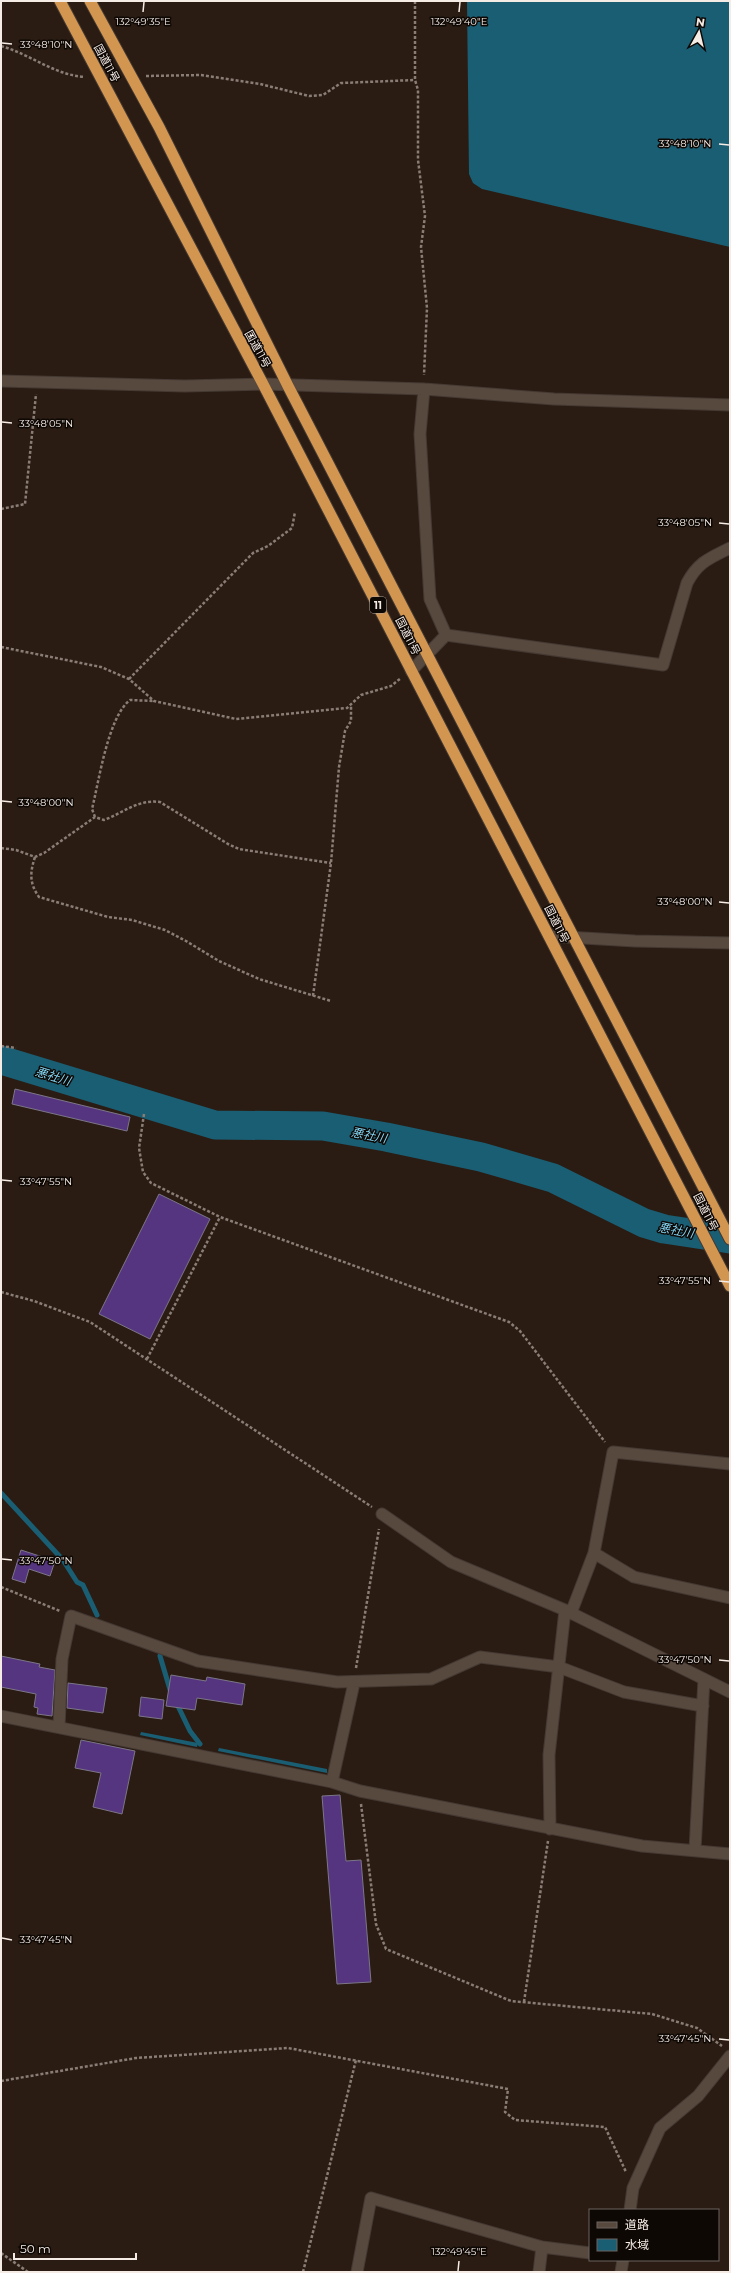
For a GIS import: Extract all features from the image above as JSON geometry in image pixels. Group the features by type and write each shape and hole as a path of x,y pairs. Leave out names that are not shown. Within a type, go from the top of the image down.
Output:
{"highway":[{"name":"国道11号","path":"60,1 263,384 730,1286"},
{"name":"国道11号","path":"90,1 159,127 288,386 730,1239"}],"street":[{"path":"1,381 185,386 263,384 288,386 424,389 554,399 730,405"},
{"path":"424,389 420,434 430,599 446,635"},
{"path":"446,635 663,665 688,583 693,572 702,562 730,548"},
{"path":"411,671 446,635"},
{"path":"549,936 573,936 635,941 730,943"},
{"path":"550,1829 550,1755 559,1668 568,1612 594,1553 612,1452 730,1464"},
{"path":"382,1514 451,1562 568,1612 730,1692"},
{"path":"594,1553 634,1577 730,1598"},
{"path":"58,1727 62,1659 71,1616 198,1661 354,1683 431,1679 480,1657 559,1668 624,1692 703,1706"},
{"path":"695,1850 704,1679"},
{"path":"332,1782 354,1683"},
{"path":"1,1716 332,1782 360,1791 550,1829 642,1846 730,1854"},
{"path":"630,2209 633,2188 660,2128 698,2096 727,2052"},
{"path":"357,2272 372,2198 542,2247 589,2253"},
{"path":"539,2272 542,2247"},
{"path":"621,2272 623,2261"}],"path":[{"path":"415,1 415,80 418,90 418,160 425,216 422,247 427,308 424,389"},
{"path":"1,46 23,52 60,73 71,76 100,78"},
{"path":"131,76 201,75 260,84 309,96 322,95 341,83 415,80"},
{"path":"1,509 25,504 37,382"},
{"path":"130,679 253,553 268,546 292,528 295,512"},
{"path":"1,647 101,667 130,679 154,701"},
{"path":"95,817 92,809 113,724 120,710 130,700 154,701 236,719 309,710 337,710 347,708 361,695 391,686 411,671"},
{"path":"313,996 331,862 339,767 345,731 351,721 351,704"},
{"path":"95,817 104,820 140,802 160,802 228,844 239,849 331,862"},
{"path":"95,817 36,857 32,866 31,884 39,896 108,917 132,920 165,930 226,964 259,979 331,1001"},
{"path":"1,848 16,850 36,857"},
{"path":"1,1046 16,1048"},
{"path":"144,1114 139,1148 145,1178 150,1183 220,1217 509,1322 520,1331 612,1452"},
{"path":"147,1359 220,1217"},
{"path":"1,1292 34,1301 90,1322 382,1514 354,1683"},
{"path":"1,1587 71,1616"},
{"path":"360,1791 376,1924 386,1949 511,2001 652,2014 697,2028 727,2052"},
{"path":"524,2002 550,1829"},
{"path":"1,2081 136,2058 288,2048 508,2089 505,2112 515,2120 605,2127 633,2188"},
{"path":"303,2272 356,2060"},
{"path":"1,2253 28,2272"}],"water":[{"path":"467,1 730,1 730,247 482,189 473,183 469,174"},
{"path":"141,1732 198,1743 197,1747 140,1735"},
{"path":"219,1748 327,1769 327,1773 218,1751"}],"building":[{"path":"15,1089 130,1117 127,1131 12,1104"},
{"path":"159,1194 210,1219 150,1339 99,1314"},
{"path":"21,1550 55,1561 50,1576 29,1569 25,1583 12,1579"},
{"path":"1,1656 40,1664 39,1667 55,1670 52,1716 37,1714 38,1708 34,1707 36,1694 1,1687"},
{"path":"171,1675 206,1681 207,1677 245,1684 242,1705 197,1698 195,1710 166,1706"},
{"path":"68,1683 107,1688 103,1713 67,1708"},
{"path":"141,1697 164,1700 162,1719 139,1716"},
{"path":"81,1740 135,1751 122,1814 93,1807 101,1773 75,1768"},
{"path":"340,1795 346,1861 361,1860 371,1982 337,1984 322,1796"}],"waterway":[{"name":"悪社川","path":"1,1060 215,1125 323,1126 386,1137 481,1157 553,1178 644,1223 664,1229 730,1239"},
{"path":"1,1493 63,1560 77,1582 83,1585 97,1615"},
{"path":"160,1656 171,1693"},
{"path":"176,1702 190,1731 200,1744"}]}
